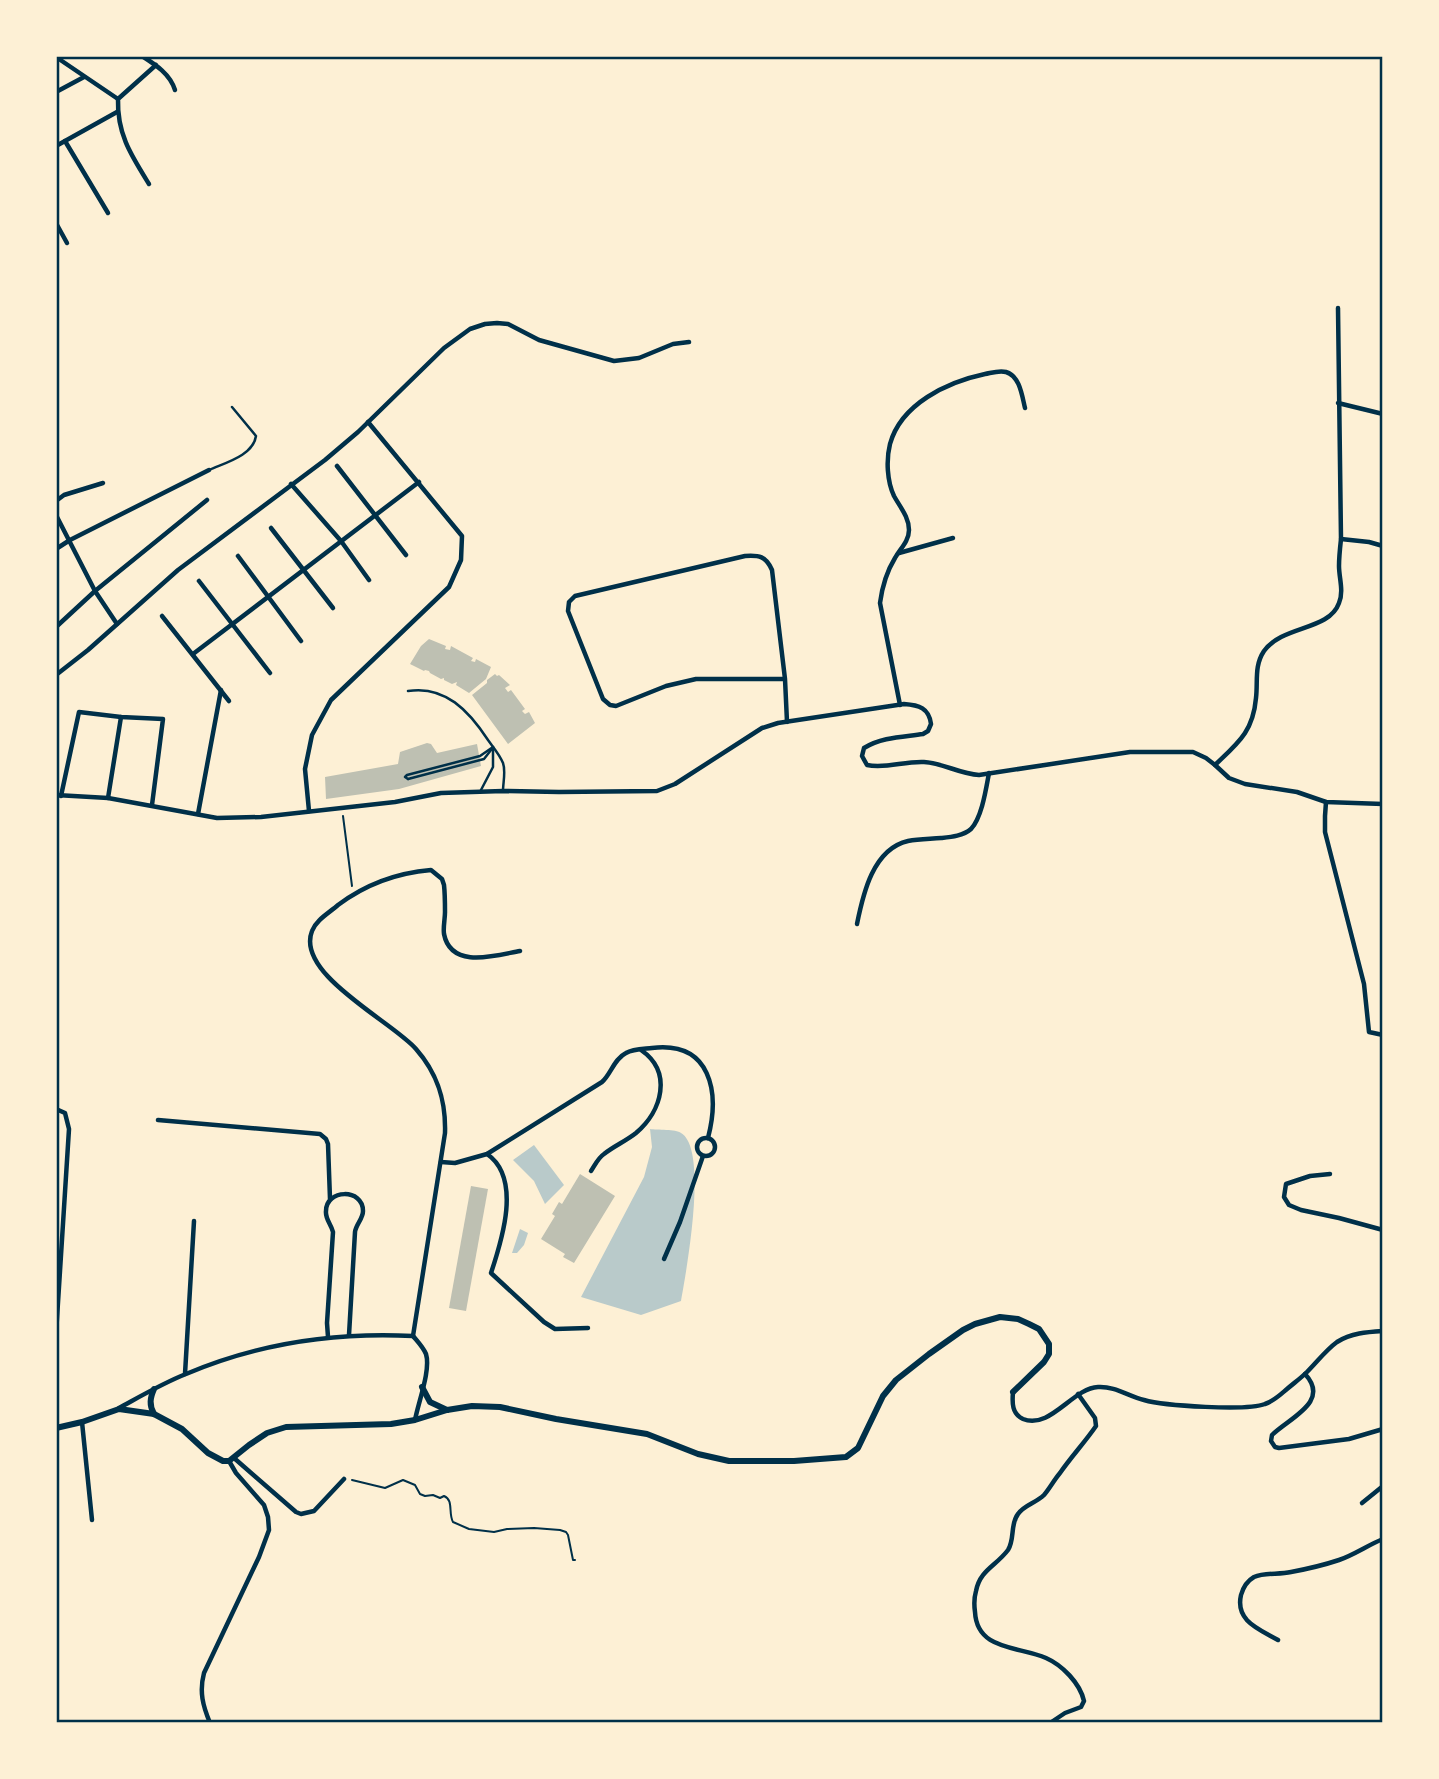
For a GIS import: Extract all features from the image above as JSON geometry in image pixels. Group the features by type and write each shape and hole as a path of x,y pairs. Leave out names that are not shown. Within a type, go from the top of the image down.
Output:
{"street":[{"path":"142,56 156,65 173,82 175,90"},
{"path":"56,57 118,99"},
{"path":"149,184 121,133 117,112 118,99 156,65"},
{"path":"56,92 84,77"},
{"path":"56,146 117,112"},
{"path":"65,141 108,213"},
{"path":"56,223 68,243"},
{"path":"1215,765 1245,734 1252,721 1257,666 1264,652 1281,637 1326,620 1339,603 1341,539 1338,308"},
{"path":"56,675 178,570 325,460 444,348 470,329 485,324 508,324 539,340 614,361 639,358 673,344 689,342"},
{"path":"900,705 880,603 881,592 894,559 908,537 909,527 889,478 887,460 890,443 899,424 914,407 951,385 976,376 1007,372 1017,380 1025,408"},
{"path":"1338,403 1383,414"},
{"path":"309,811 305,769 312,735 331,700 449,587 461,561 462,536 368,422"},
{"path":"337,466 406,555"},
{"path":"56,549 209,470"},
{"path":"192,654 419,482"},
{"path":"56,500 103,483"},
{"path":"291,484 341,541 369,580"},
{"path":"56,627 207,500"},
{"path":"56,515 95,592 117,624"},
{"path":"271,528 333,608"},
{"path":"898,553 953,538"},
{"path":"1341,539 1383,546"},
{"path":"238,556 301,641"},
{"path":"785,679 696,679 666,686 616,706 610,705 603,699 568,605 575,596 745,556 762,556 772,570 785,679 787,722"},
{"path":"199,580 270,673"},
{"path":"162,616 229,701"},
{"path":"198,814 221,690"},
{"path":"152,805 163,719 79,712 59,796 108,798 217,818 261,817 342,808 441,793 657,791 675,785 762,728 900,705 919,705 927,712 931,724 928,731 882,739 864,748 862,756 867,765 877,767 902,762 926,762 966,774 1130,752 1193,752 1206,758 1229,778 1245,785 1297,792 1326,802 1383,804"},
{"path":"108,798 121,717"},
{"path":"856,924 863,892 875,868 888,852 907,841 951,837 965,834 972,828 978,819 989,773"},
{"path":"1326,802 1325,832 1364,984 1369,1032 1383,1035"},
{"path":"413,1336 445,1133 440,1089 430,1068 406,1039 331,981 320,966 309,942 315,925 353,894 370,884 393,876 431,870 442,879 444,885 444,932 454,951 477,958 520,951"},
{"path":"441,1162 455,1163 488,1154 602,1082 619,1058 626,1053 659,1047 682,1050 692,1055 710,1082 713,1095 712,1123 708,1138"},
{"path":"591,1171 603,1154 636,1133 654,1111 661,1088 661,1077 649,1055 640,1049"},
{"path":"56,1334 69,1129 65,1112 58,1109"},
{"path":"158,1120 320,1134 328,1144 330,1200"},
{"path":"703,1138 708,1138 712,1140 715,1149 712,1154 703,1156 699,1154 696,1144 703,1138"},
{"path":"488,1154 496,1160 504,1174 507,1187 501,1239 491,1273 555,1329 588,1328"},
{"path":"664,1259 703,1156"},
{"path":"1330,1174 1310,1176 1286,1184 1284,1197 1289,1205 1301,1210 1383,1230"},
{"path":"328,1337 333,1232 326,1219 326,1210 330,1200 341,1194 357,1197 363,1208 362,1216 355,1227 349,1335"},
{"path":"185,1374 194,1221"},
{"path":"119,1409 154,1414 182,1429 208,1453 223,1461 231,1459 267,1433 286,1427 391,1424 472,1406 500,1407 647,1434 698,1454 729,1461 794,1461 846,1457 858,1448 883,1396 896,1380 963,1330 1000,1317 1018,1319 1039,1329 1049,1344 1049,1354 1044,1362 1013,1392 1016,1415 1027,1420 1043,1419 1078,1394 1094,1387 1121,1390 1157,1403 1249,1407 1268,1403 1305,1374 1337,1342 1351,1335 1383,1331"},
{"path":"56,1428 119,1409 185,1374 224,1359 263,1348 349,1335 413,1336 420,1344 426,1355 427,1366 415,1420"},
{"path":"1305,1374 1315,1392 1305,1408 1272,1435 1271,1441 1275,1447 1349,1438 1383,1429"},
{"path":"422,1387 430,1402 447,1410"},
{"path":"154,1414 150,1402 155,1389"},
{"path":"1050,1723 1081,1707 1084,1701 1079,1687 1054,1662 1045,1657 1008,1647 985,1637 975,1621 974,1598 978,1580 1012,1544 1017,1515 1045,1493 1096,1426 1095,1418 1078,1394"},
{"path":"82,1422 92,1520"},
{"path":"231,1459 301,1514 314,1511 344,1479"},
{"path":"210,1723 201,1698 204,1673 269,1530 264,1504 236,1473 231,1459"},
{"path":"1362,1503 1383,1486"},
{"path":"1278,1640 1252,1625 1242,1615 1240,1602 1247,1583 1254,1577 1290,1573 1341,1559 1383,1539"}],"lane":[{"path":"209,470 248,451 255,442 256,436 232,408"},
{"path":"408,691 438,693 461,706 475,720 504,765 502,791"},
{"path":"408,779 484,758 493,747"},
{"path":"481,792 493,767 493,747"}],"path":[{"path":"342,808 353,894"},
{"path":"344,1479 385,1488 403,1480 415,1485 420,1494 425,1496 446,1496 453,1522 469,1529 494,1532 534,1528 562,1530 568,1535 575,1560"}],"shaded area":[{"path":"650,1129 681,1133 689,1144 694,1162 695,1186 681,1301 641,1315 581,1297 644,1177 652,1147"},
{"path":"534,1145 564,1185 545,1204 534,1181 513,1160"},
{"path":"520,1229 528,1233 524,1245 517,1253 512,1253"}],"building":[{"path":"429,639 446,646 445,649 450,650 451,646 473,658 471,661 475,662 476,659 491,667 486,679 469,693 456,685 457,682 452,684 410,664 421,646"},
{"path":"495,674 510,685 505,688 508,692 511,690 525,709 522,711 525,714 529,712 535,723 508,744 472,695"},
{"path":"431,744 437,753 477,744 481,766 399,789 326,799 325,777 398,764 400,752"},
{"path":"580,1174 615,1196 574,1263 541,1239 555,1216 552,1214 559,1202 562,1204"},
{"path":"471,1186 488,1189 466,1311 449,1308"}]}
